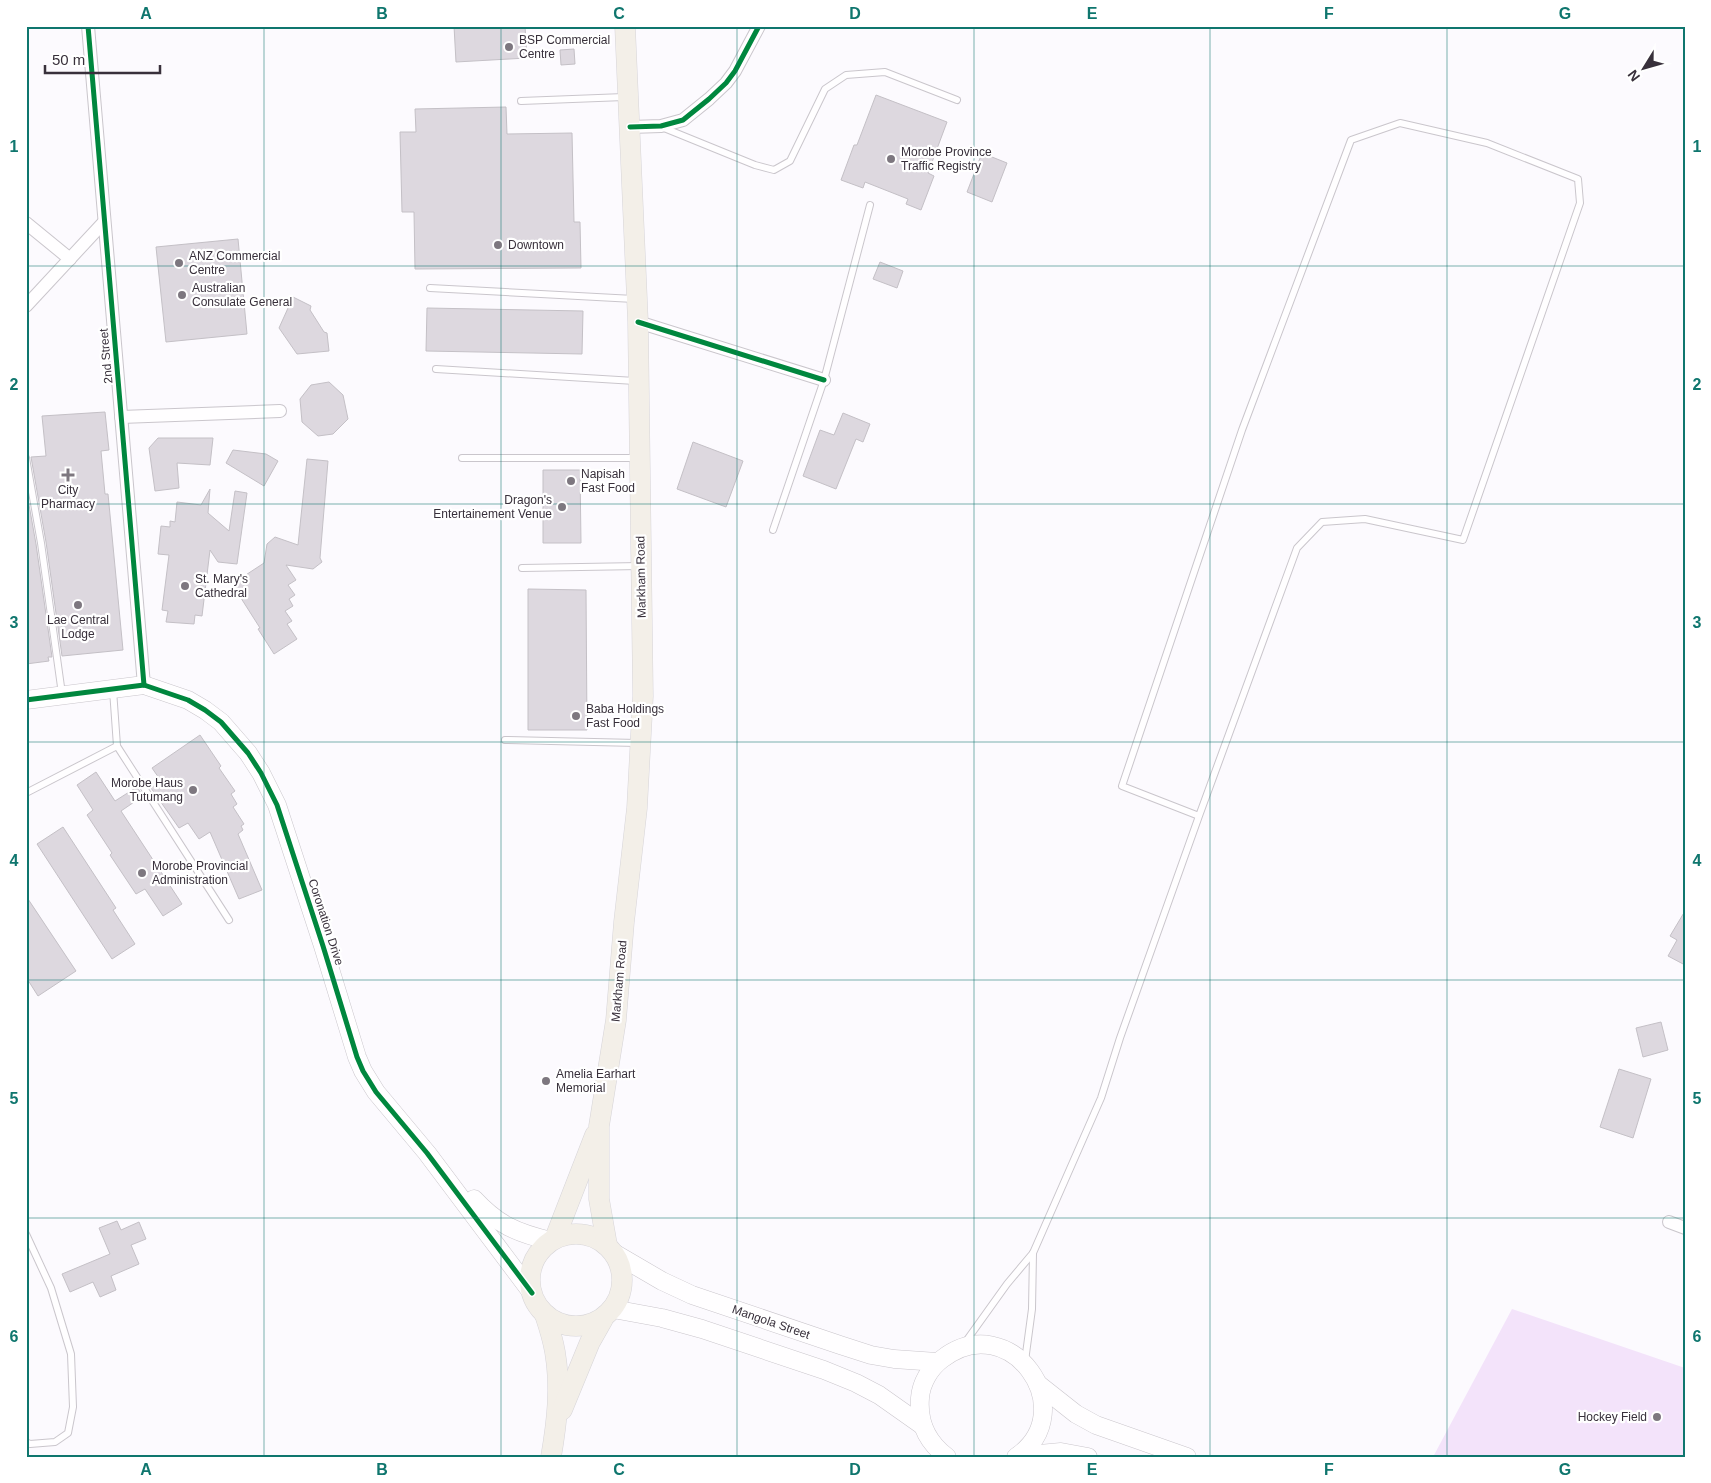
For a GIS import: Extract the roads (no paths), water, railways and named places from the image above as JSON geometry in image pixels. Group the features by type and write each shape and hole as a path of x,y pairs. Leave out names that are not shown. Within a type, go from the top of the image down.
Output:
{"main road":[{"name":"Markham Road","path":"610,1249 599,1199 599,1126 616,1020 624,922 637,808 643,696 638,322 625,26"},
{"name":"Coronation Drive","path":"26,700 144,684 188,700 205,710 220,722 248,753 261,773 277,805 363,1072 376,1092 427,1153 532,1293"},
{"name":"Markham Road","path":"553,1240 599,1126"},
{"name":"Coronation Drive","path":"427,1153 480,1206 501,1223 519,1232 553,1240"},
{"path":"557,1422 590,1342 608,1314 619,1299 622,1287 620,1263 610,1249 596,1238 582,1234 568,1234 553,1240 540,1251 532,1264 530,1278 532,1293 537,1305 545,1315 556,1322 567,1326 580,1327 592,1324 608,1314 662,1318 702,1329 824,1370 879,1395 925,1432 938,1451 947,1457"},
{"name":"Mangola Street","path":"610,1249 662,1281 692,1295 840,1345 894,1359 938,1362"},
{"path":"545,1315 555,1352 557,1370 557,1422 551,1457"},
{"path":"925,1432 919,1409 921,1392 927,1376 938,1362 949,1353 962,1347 979,1344 996,1346 1012,1353 1025,1363 1033,1373 1042,1400 1040,1423 1030,1444 1017,1456"},
{"path":"1038,1384 1076,1414 1096,1425 1187,1457"},
{"path":"1017,1456 1061,1452 1088,1457"}],"street":[{"name":"2nd Street","path":"88,26 144,684"},
{"path":"630,128 661,126 683,120 709,99 735,72 758,26"},
{"path":"26,306 104,222"},
{"path":"26,223 70,259"},
{"path":"638,322 824,380"},
{"path":"121,417 280,411"},
{"path":"1669,1222 1685,1228"},
{"path":"925,1432 930,1457"}],"lane":[{"path":"661,126 755,165 774,170 790,161 825,89 846,75 885,72 957,100"},
{"path":"521,101 628,97"},
{"path":"962,1347 984,1319 1007,1284 1033,1253 1101,1098 1120,1038 1199,816 1297,548 1322,522 1365,519 1463,540 1580,203 1578,179 1487,143 1400,123 1351,140 1242,430 1122,786 1199,816"},
{"path":"773,530 824,380 870,205"},
{"path":"430,288 637,299"},
{"path":"436,369 639,381"},
{"path":"26,458 41,543 62,695"},
{"path":"462,458 640,458"},
{"path":"522,568 641,566"},
{"path":"113,688 118,746 228,920"},
{"path":"505,740 641,743"},
{"path":"26,793 118,746"},
{"path":"26,1234 51,1288 71,1354 73,1407 68,1433 55,1442 30,1444 26,1442"},
{"path":"1025,1363 1032,1308 1033,1253"}],"place":[{"name":"BSP Commercial Centre","path":"509,47"},
{"name":"Morobe Province Traffic Registry","path":"891,159"},
{"name":"Downtown","path":"498,245"},
{"name":"ANZ Commercial Centre","path":"179,263"},
{"name":"Australian Consulate General","path":"182,295"},
{"name":"City Pharmacy","path":"68,475"},
{"name":"Napisah Fast Food","path":"571,481"},
{"name":"Dragon's Entertainement Venue","path":"562,507"},
{"name":"St. Mary's Cathedral","path":"185,586"},
{"name":"Lae Central Lodge","path":"78,605"},
{"name":"Baba Holdings Fast Food","path":"576,716"},
{"name":"Morobe Haus Tutumang","path":"193,790"},
{"name":"Morobe Provincial Administration","path":"142,873"},
{"name":"Amelia Earhart Memorial","path":"546,1081"},
{"name":"Hockey Field","path":"1657,1417"}]}
